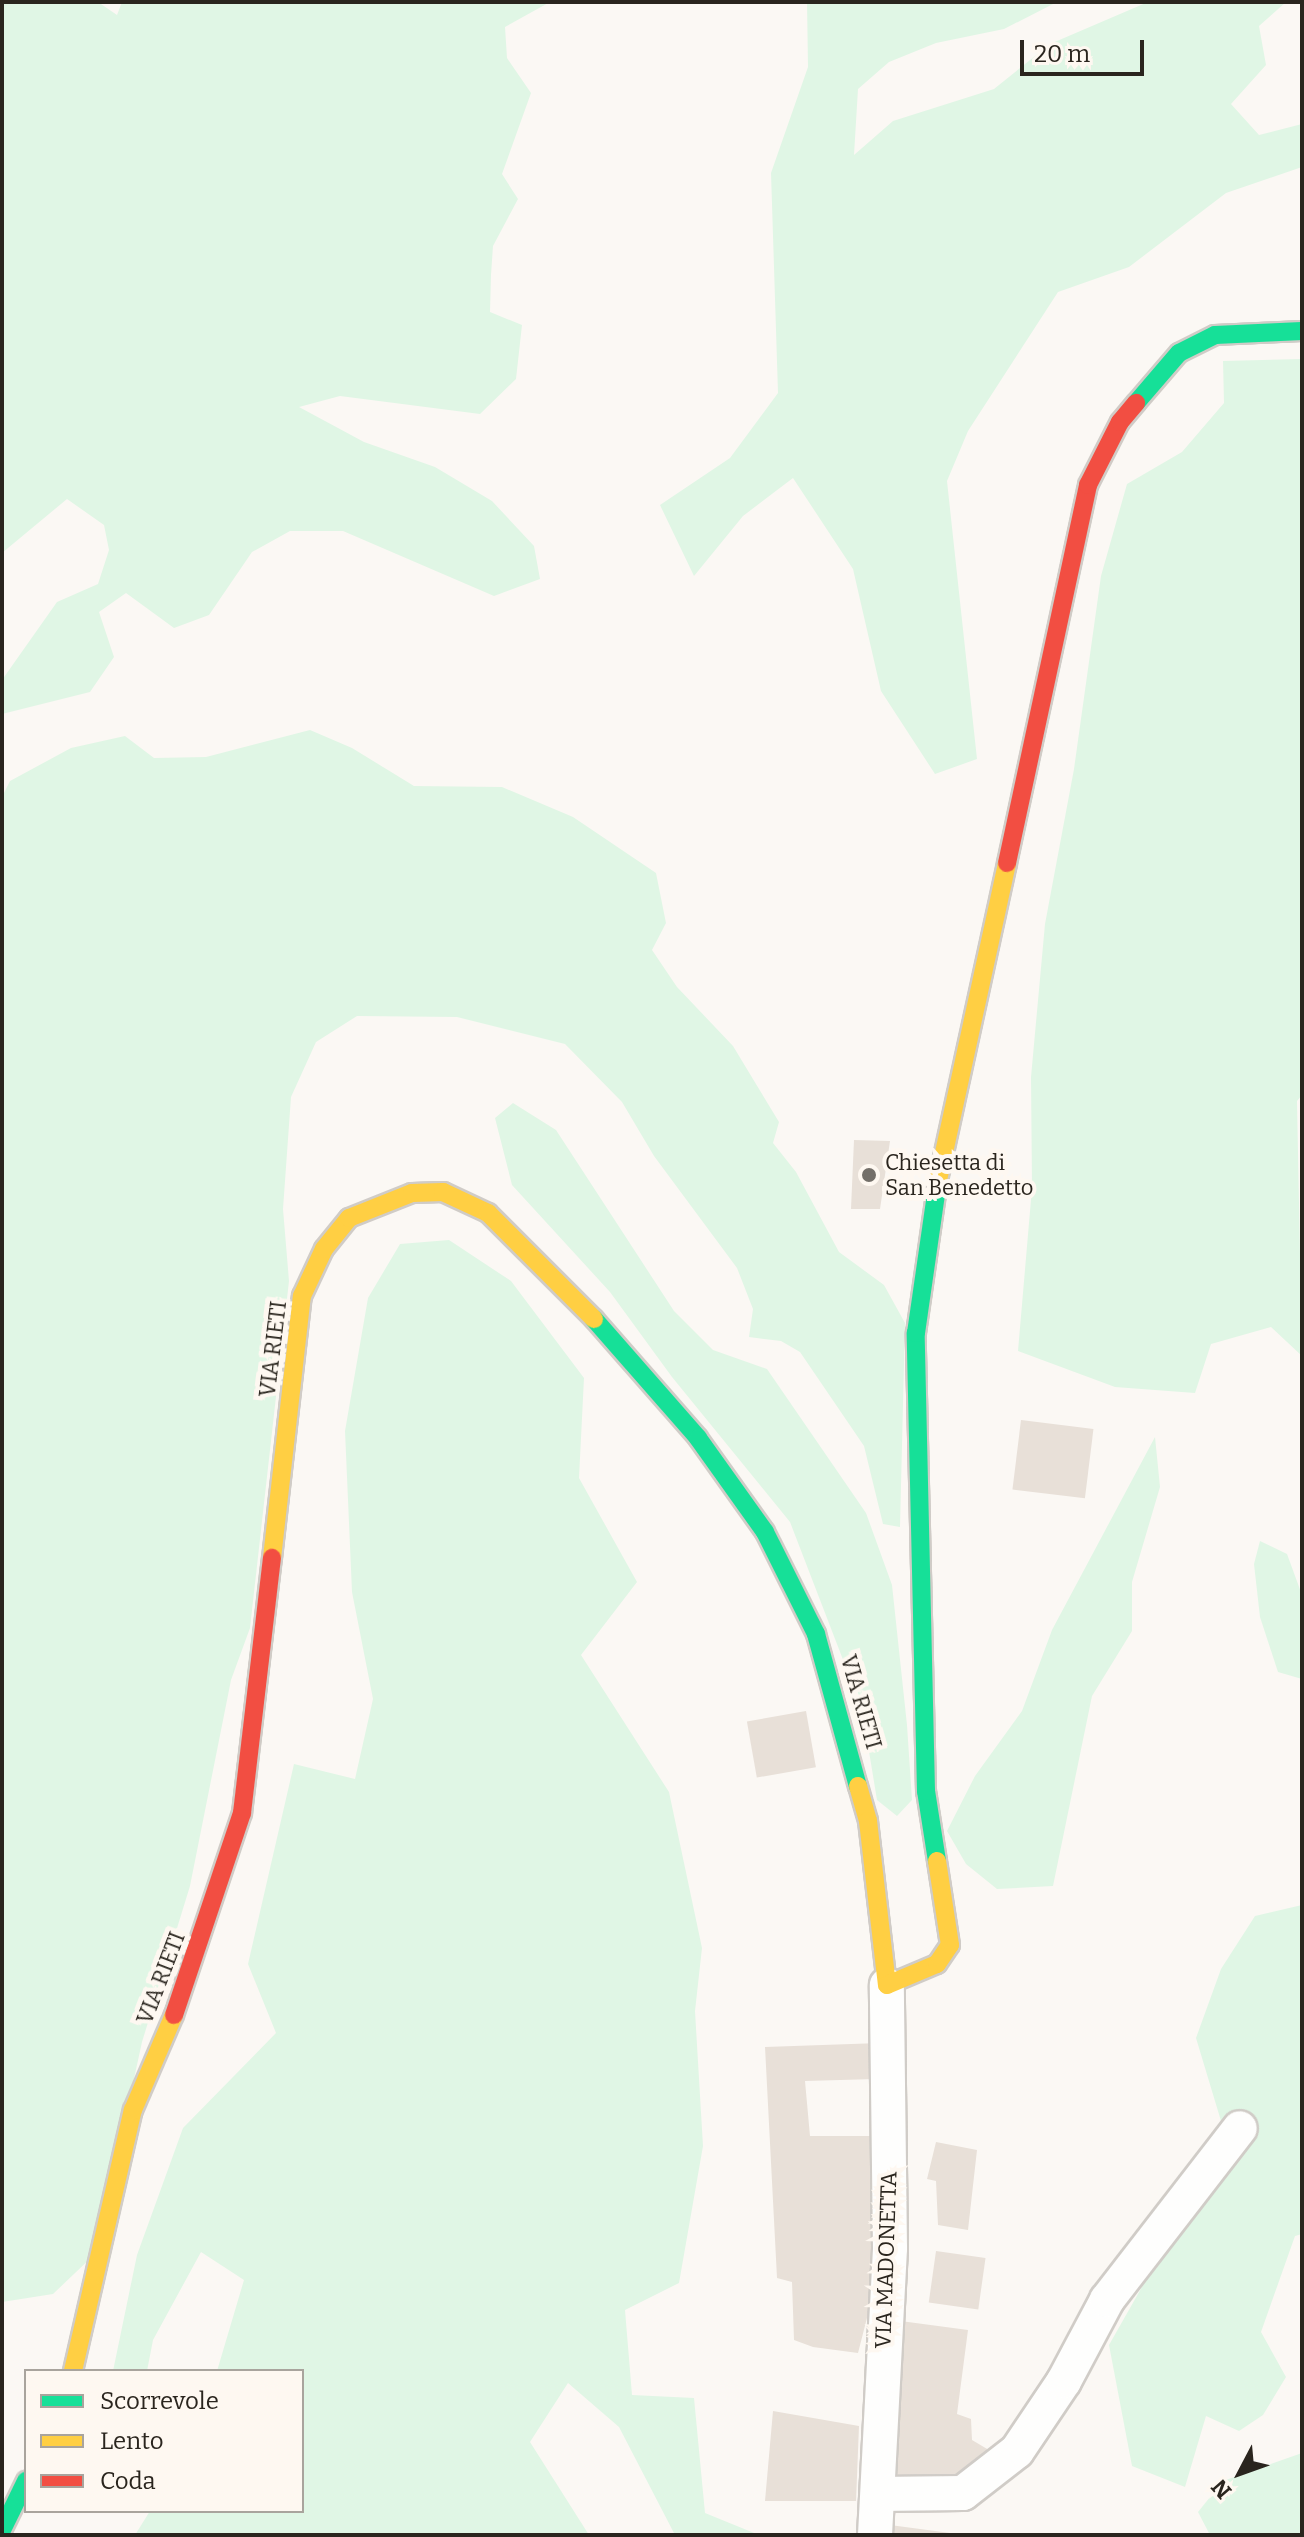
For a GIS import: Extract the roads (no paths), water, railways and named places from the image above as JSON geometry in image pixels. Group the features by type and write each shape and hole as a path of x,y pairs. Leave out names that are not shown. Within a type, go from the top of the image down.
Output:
{"street":[{"path":"887,1985 937,1964 950,1945 926,1791 916,1333 934,1199 1088,485 1120,422 1179,353 1215,335 1302,331"},
{"name":"VIA RIETI","path":"73,2369 133,2110 182,1998 242,1813 302,1296 324,1249 349,1218 380,1202 412,1193 443,1192 488,1213 631,1355 765,1532 816,1634 846,1728 868,1821 887,1985"},
{"name":"VIA MADONETTA","path":"875,2535 890,2248 887,1985"},
{"path":"878,2494 963,2493 1017,2451 1064,2381 1107,2300 1240,2128"},
{"path":"2,2530 24,2485"}],"place":[{"name":"Chiesetta di San Benedetto","path":"869,1175"}]}
